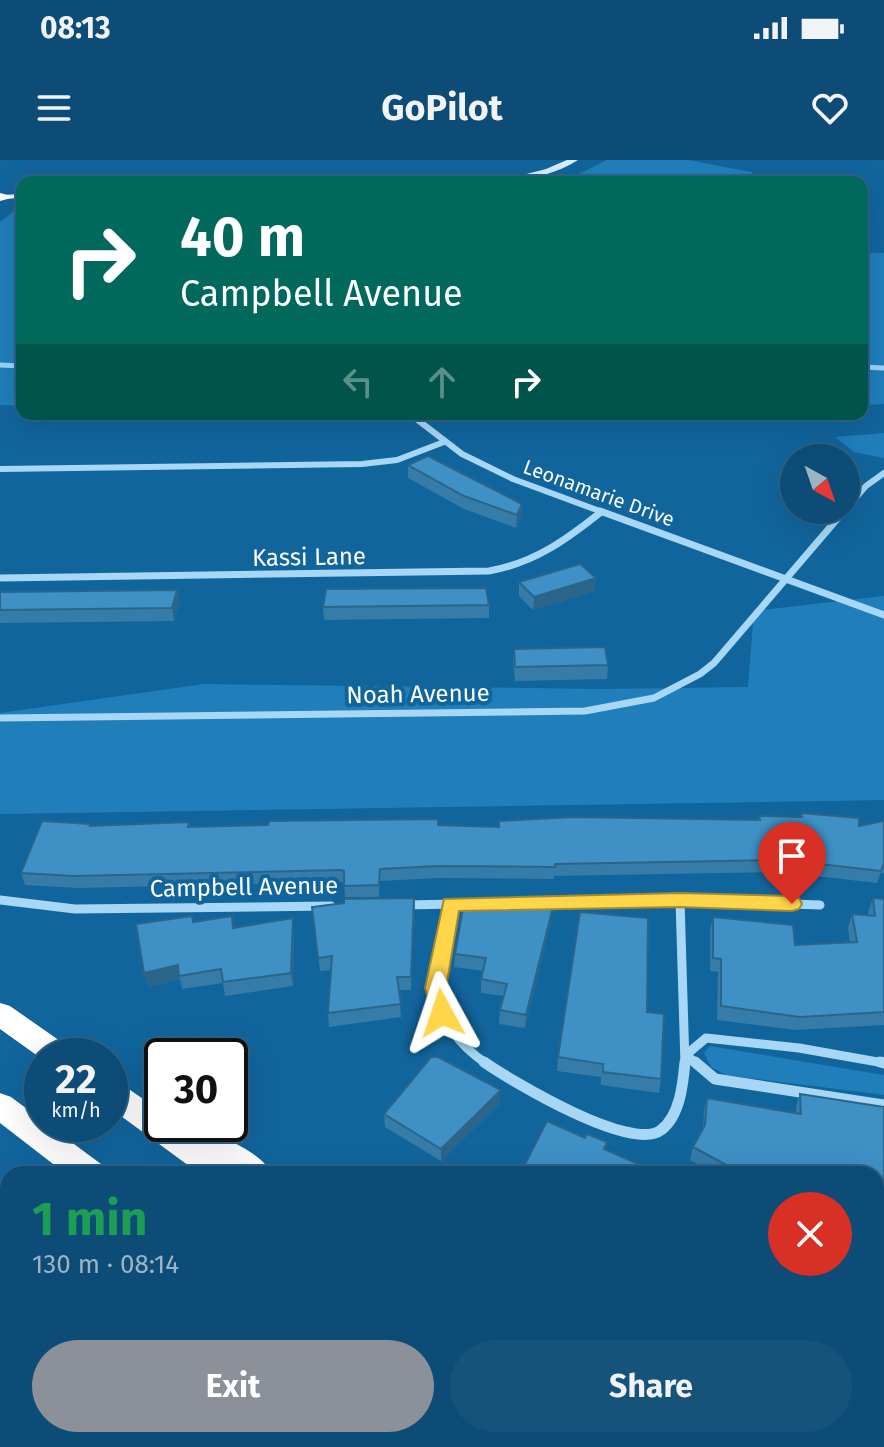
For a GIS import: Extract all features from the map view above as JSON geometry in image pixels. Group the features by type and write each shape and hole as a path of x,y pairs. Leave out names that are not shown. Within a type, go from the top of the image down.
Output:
{"highway":[{"path":"0,1014 35,1038"},
{"path":"128,1105 214,1166"},
{"path":"0,1106 79,1166"},
{"path":"204,1142 243,1166"}],"street":[{"path":"526,176 574,160"},
{"name":"Leonamarie Drive","path":"417,420 444,442 502,474 884,615"},
{"path":"0,469 369,464 397,460 444,442"},
{"path":"860,493 884,473"},
{"name":"Kassi Lane","path":"0,578 480,572 508,569 539,558 601,512"},
{"path":"788,580 834,524"},
{"name":"Noah Avenue","path":"0,718 415,715 585,711 616,707 657,697 700,676 788,580"},
{"name":"Campbell Avenue","path":"0,900 75,909 341,905"},
{"path":"451,904 436,988 438,1002 453,1033 470,1053 491,1069 615,1131 636,1137 659,1132 672,1119 681,1095 686,1055 680,900"},
{"path":"388,905 680,900 820,905"},
{"path":"686,1055 706,1038 799,1048 884,1063"},
{"path":"686,1055 715,1079 884,1105"}],"shaded area":[{"path":"607,160 688,160 752,172 754,176 574,176"},
{"path":"16,210 16,406 0,405 0,222"},
{"path":"868,253 884,253 884,404 868,405"},
{"path":"884,433 884,458 860,453 860,444 844,444 835,437"},
{"path":"884,596 884,800 0,814 0,713 204,684 602,689 748,687 754,611"},
{"path":"710,1046 884,1075 884,1095 726,1075 711,1067 704,1053"}],"building":[{"path":"428,456 522,504 517,515 464,496 408,465"},
{"path":"580,564 596,578 534,597 519,582"},
{"path":"486,588 489,605 323,607 326,589"},
{"path":"177,590 172,608 0,610 0,592"},
{"path":"605,647 608,665 515,667 514,649"},
{"path":"801,813 859,818 859,826 884,821 884,863 881,871 784,860 555,864 555,867 438,866 380,869 379,885 344,886 344,871 341,870 74,876 21,873 42,821 90,826 189,822 188,827 268,825 269,821 438,819 438,825 499,827 499,821 573,817 760,820 759,816 802,817"},
{"path":"414,898 411,977 397,977 401,1004 328,1013 332,956 318,958 312,907 344,903 344,899"},
{"path":"873,898 884,899 884,1012 800,1017 721,1006 721,959 713,958 713,917 793,925 795,945 857,942 852,914 875,916"},
{"path":"506,901 553,907 526,1015 500,1010 507,984 481,979 486,958 455,954 464,902 505,907"},
{"path":"580,912 648,918 647,1012 664,1014 661,1079 603,1072 603,1064 558,1057"},
{"path":"192,916 193,922 232,916 233,928 293,918 291,973 223,982 221,969 179,976 178,965 144,973 136,924"},
{"path":"431,1057 438,1057 501,1090 441,1149 384,1114"},
{"path":"800,1094 884,1107 884,1166 728,1166 693,1147 705,1125 707,1098 801,1114"},
{"path":"547,1121 585,1138 587,1134 607,1142 604,1149 643,1166 524,1166"}],"waterway":[{"path":"0,365 16,366"},
{"path":"868,367 884,368"}],"route":[{"path":"442,1013 436,988 451,904 680,900 792,904"}]}
